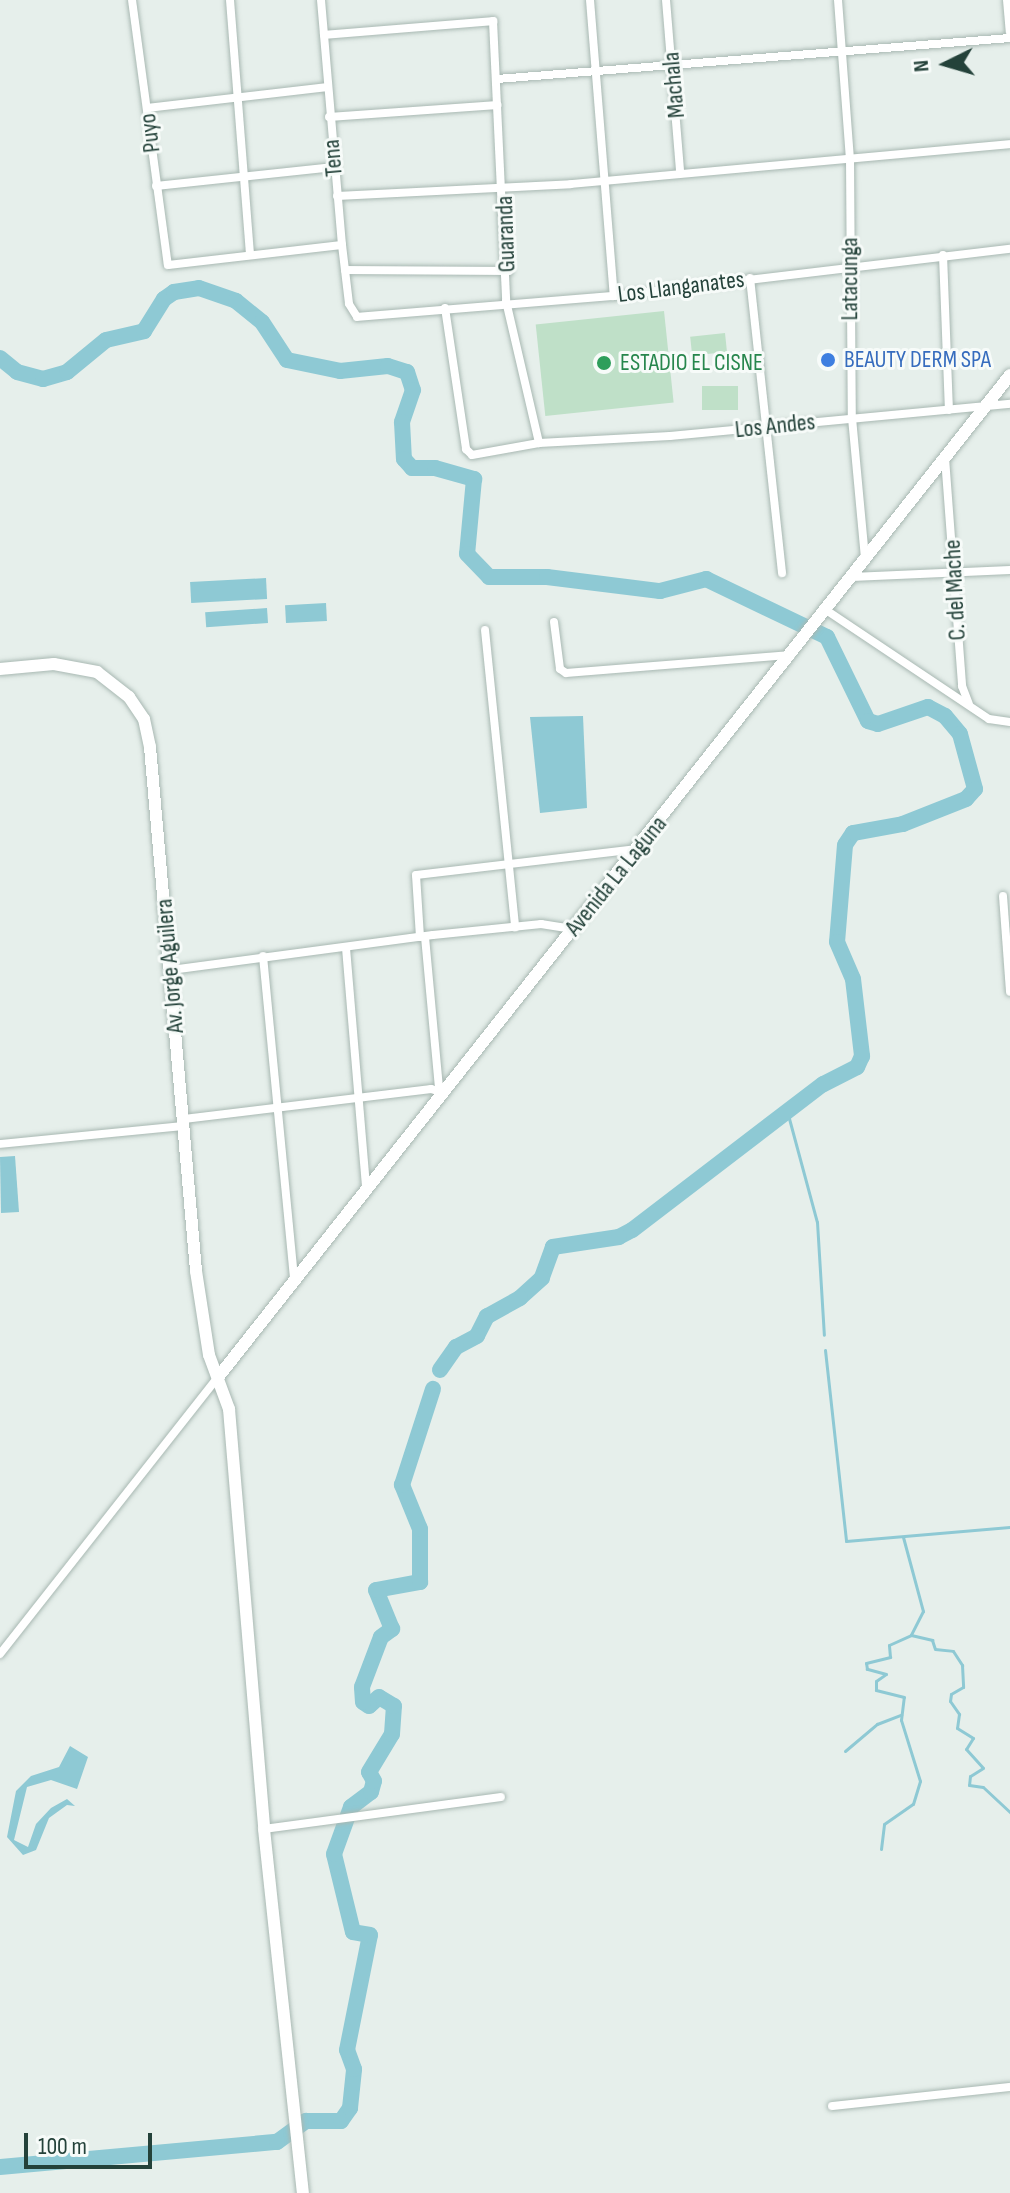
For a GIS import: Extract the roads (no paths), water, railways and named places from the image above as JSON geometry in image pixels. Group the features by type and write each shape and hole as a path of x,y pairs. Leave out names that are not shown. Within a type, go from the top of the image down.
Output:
{"street":[{"name":"Puyo","path":"132,0 168,265 250,253"},
{"path":"230,0 235,99 250,253 342,245"},
{"name":"Tena","path":"321,0 334,167 353,314"},
{"path":"590,0 614,296"},
{"name":"Machala","path":"666,0 680,170"},
{"name":"Latacunga","path":"838,0 850,158 852,418 865,558"},
{"path":"1007,0 1010,32"},
{"name":"Guaranda","path":"324,35 493,21 509,271 506,301 539,443"},
{"path":"497,79 672,61 1010,38"},
{"path":"147,108 328,87"},
{"path":"329,117 498,105"},
{"path":"337,196 604,179 680,170 1010,144"},
{"path":"156,186 334,167"},
{"name":"Los Llanganates","path":"353,314 506,301 614,296 1010,249"},
{"path":"943,255 949,410"},
{"path":"345,270 509,271"},
{"path":"750,278 762,427 782,573"},
{"name":"Los Andes","path":"445,308 468,452 475,455 539,443 762,427 1010,404"},
{"name":"Avenida La Laguna","path":"219,1376 441,1091 792,655 1010,375"},
{"name":"C. del Mache","path":"945,458 962,686 969,704"},
{"path":"852,577 1010,570"},
{"path":"823,615 982,714 1010,722"},
{"path":"554,622 560,669 566,673 792,655"},
{"path":"485,630 515,927"},
{"name":"Av. Jorge Aguilera","path":"0,669 54,664 97,672 129,697 144,719 171,970 196,1271 209,1355 229,1409 264,1829 303,2193"},
{"path":"0,1144 279,1108 441,1091 416,875 638,849"},
{"path":"1003,896 1010,992"},
{"path":"171,970 263,956 541,924 574,929"},
{"path":"346,948 366,1187"},
{"path":"263,956 294,1281"},
{"path":"0,1654 219,1376"},
{"path":"264,1829 501,1797"},
{"path":"832,2106 1010,2087"}],"water":[{"path":"266,578 267,599 191,603 190,582"},
{"path":"326,603 327,621 286,623 285,605"},
{"path":"267,608 268,623 206,627 205,612"},
{"path":"583,716 587,808 540,813 530,717"},
{"path":"15,1156 19,1212 1,1213 0,1157"},
{"path":"70,1746 88,1757 77,1789 51,1780 27,1787 14,1840 28,1847 36,1824 51,1808 67,1799 75,1806 67,1805 49,1818 36,1850 23,1855 7,1837 16,1791 31,1776 59,1767"}],"waterway":[{"path":"0,358 17,372 43,379 67,372 106,340 144,331 164,299 174,292 199,288 236,301 262,322 287,360 340,371 388,366 407,372 413,390 402,422 404,459 412,468 435,468 474,479 467,554 489,577 547,577 660,591 706,579 827,637 868,721 878,724 928,707 945,716 960,734 975,789 966,799 903,824 853,833 845,845 837,942 853,979 862,1056 857,1067 823,1084 632,1230 619,1237 553,1247 542,1278 520,1298 487,1316 477,1336 456,1347 440,1370"},
{"path":"787,1111 817,1222 824,1335"},
{"path":"825,1350 846,1541 1010,1527"},
{"path":"0,2167 277,2142 306,2121 341,2121 350,2108 354,2069 347,2050 370,1935 353,1932 334,1854 351,1807 371,1792 374,1781 369,1772 392,1734 394,1706 379,1697 369,1706 363,1702 362,1687 381,1637 392,1629 376,1590 420,1582 420,1529 402,1485 433,1389"},
{"path":"903,1537 923,1611 911,1635 932,1640 935,1649 953,1651 962,1665 963,1687 951,1694 950,1701 959,1714 957,1728 973,1738 966,1749 983,1768 970,1776 969,1785 983,1787 1010,1812"},
{"path":"881,1849 884,1824 913,1804 920,1781 901,1720 904,1697 876,1690 876,1681 886,1674 867,1669 866,1663 890,1657 889,1645 911,1635"},
{"path":"845,1751 877,1724 901,1715"}],"place":[{"name":"BEAUTY DERM SPA","path":"828,360"},
{"name":"ESTADIO EL CISNE","path":"604,363"}]}
